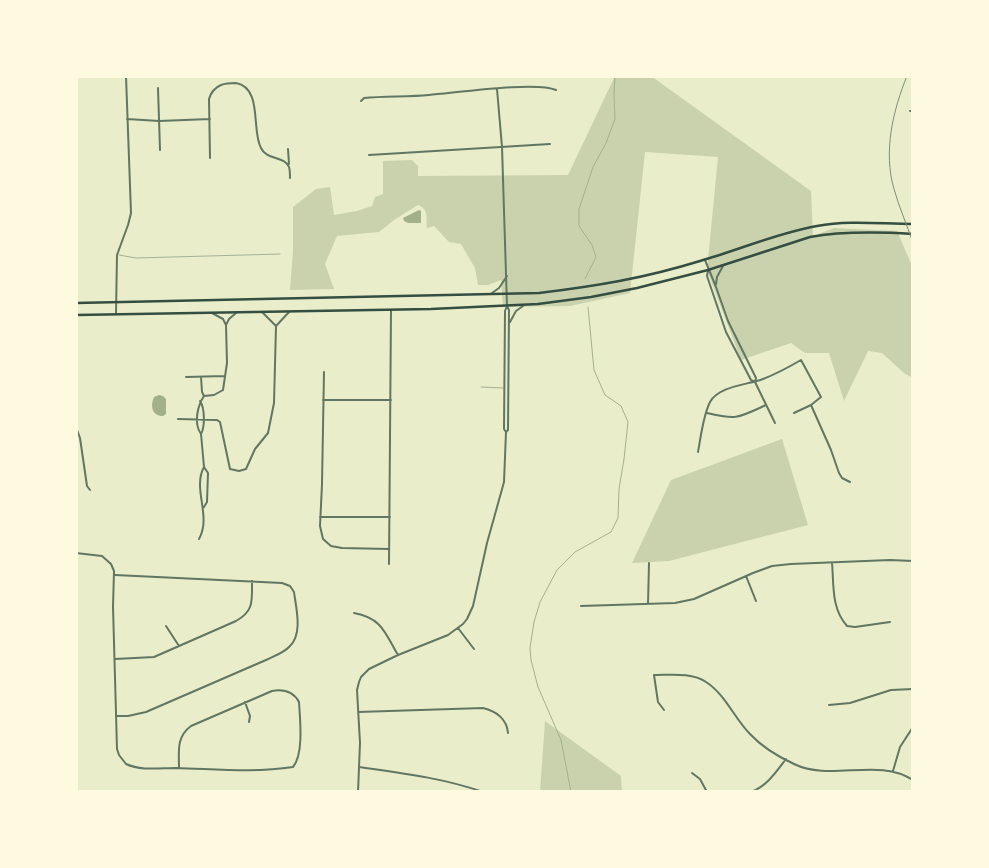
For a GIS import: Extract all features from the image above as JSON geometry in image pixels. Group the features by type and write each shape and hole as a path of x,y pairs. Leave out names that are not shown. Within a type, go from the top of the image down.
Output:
{"main road":[{"path":"76,303 544,292 606,285 643,277 704,260 796,230 816,226 854,223 913,224"},
{"path":"76,315 523,306 598,296 637,288 708,270 824,234 871,232 913,234"}],"street":[{"path":"116,315 117,255 131,213 126,76"},
{"path":"210,158 209,99 211,92 216,87 225,83 241,84 252,94 256,131 261,150 266,155 285,161 289,166"},
{"path":"361,101 364,98 426,96 530,87 551,87 556,90"},
{"path":"158,88 160,150"},
{"path":"358,792 357,690 361,677 369,669 398,655 448,635 467,619 473,606 487,543 501,494 505,472 506,432 508,430 510,310 507,294 502,147 497,89"},
{"path":"128,120 210,119"},
{"path":"369,155 550,144"},
{"path":"288,149 290,178"},
{"path":"704,260 728,321 756,378 755,382 775,423"},
{"path":"716,287 717,277 723,265"},
{"path":"708,270 707,276 726,332 751,380 755,382"},
{"path":"490,294 499,288 507,276"},
{"path":"506,432 504,429 505,310 508,306"},
{"path":"510,324 516,311 523,306"},
{"path":"389,564 391,310"},
{"path":"261,311 276,326"},
{"path":"178,419 217,420 222,425 230,469 238,471 246,469 255,449 268,433 274,404 276,326 290,311"},
{"path":"201,434 198,430 198,405 204,396 220,393 225,384 227,363 226,325 223,319 210,312"},
{"path":"226,325 229,319 238,312"},
{"path":"698,452 710,402 722,392 755,382 802,360 821,397 811,405 794,412"},
{"path":"324,372 321,534 330,546 389,549"},
{"path":"186,377 225,376"},
{"path":"201,377 204,396"},
{"path":"323,400 391,400"},
{"path":"200,401 203,405 203,430 201,434 204,467 208,473 207,502 204,507"},
{"path":"707,412 728,418 738,418 766,405"},
{"path":"811,405 831,450 838,472 842,478 850,482"},
{"path":"76,427 80,438 87,486 90,490"},
{"path":"199,540 204,531 201,472 204,467"},
{"path":"320,517 390,517"},
{"path":"76,553 95,554 106,558 111,564 115,575 117,748 119,755 126,764 140,768 274,770 293,767 296,763 300,742 299,702 290,692 282,690 272,691 186,730 182,734 180,741 179,768"},
{"path":"582,606 675,604 694,599 772,566 913,561"},
{"path":"648,604 649,563"},
{"path":"832,563 835,605 847,626 855,627 890,622"},
{"path":"115,575 282,583 290,586 294,592 297,634 291,646 266,660 146,712 128,716 116,716"},
{"path":"746,576 756,601"},
{"path":"115,659 154,657 244,616 252,604 252,581"},
{"path":"354,613 371,618 384,629 398,655"},
{"path":"166,626 179,646"},
{"path":"458,628 474,649"},
{"path":"664,710 658,702 654,675 686,675 705,681 723,698 750,734 795,765 822,771 893,771 913,780"},
{"path":"829,705 850,703 890,690 913,689"},
{"path":"245,702 250,716 248,722"},
{"path":"358,712 484,708 493,710 502,718 508,726 508,733"},
{"path":"893,771 900,747 913,727"},
{"path":"751,792 758,790 772,778 786,759"},
{"path":"359,767 452,782 483,792"},
{"path":"692,773 700,779 707,792"}],"lane":[{"path":"117,255 136,258 280,254"},
{"path":"481,387 509,388"}],"shaded area":[{"path":"615,76 651,76 811,191 813,236 834,228 897,231 913,268 913,378 904,373 882,353 868,351 844,401 829,353 805,353 791,343 741,360 707,270 718,157 645,152 630,293 570,306 503,307 501,280 488,285 478,285 475,268 461,244 449,242 434,226 427,228 425,211 418,205 379,232 337,236 325,264 334,289 290,290 293,251 293,207 316,189 330,187 334,215 372,206 375,197 383,194 383,161 412,160 418,166 418,176 568,175"},
{"path":"419,210 421,211 421,223 408,223 404,221 403,218"},
{"path":"159,395 166,399 166,414 163,416 156,414 152,407 154,397"},
{"path":"782,439 808,525 669,561 632,563 671,480"},
{"path":"545,721 621,776 622,792 540,792"}],"waterway":[{"path":"585,279 596,257 592,245 579,226 579,209 593,167 606,143 615,119 615,76"},
{"path":"571,792 561,740 538,687 530,648 534,622 540,602 557,570 575,552 611,532 618,518 619,489 628,422 621,406 605,395 594,370 588,307"}],"railway":[{"path":"907,76 891,131 889,161 894,189 913,243"}]}
